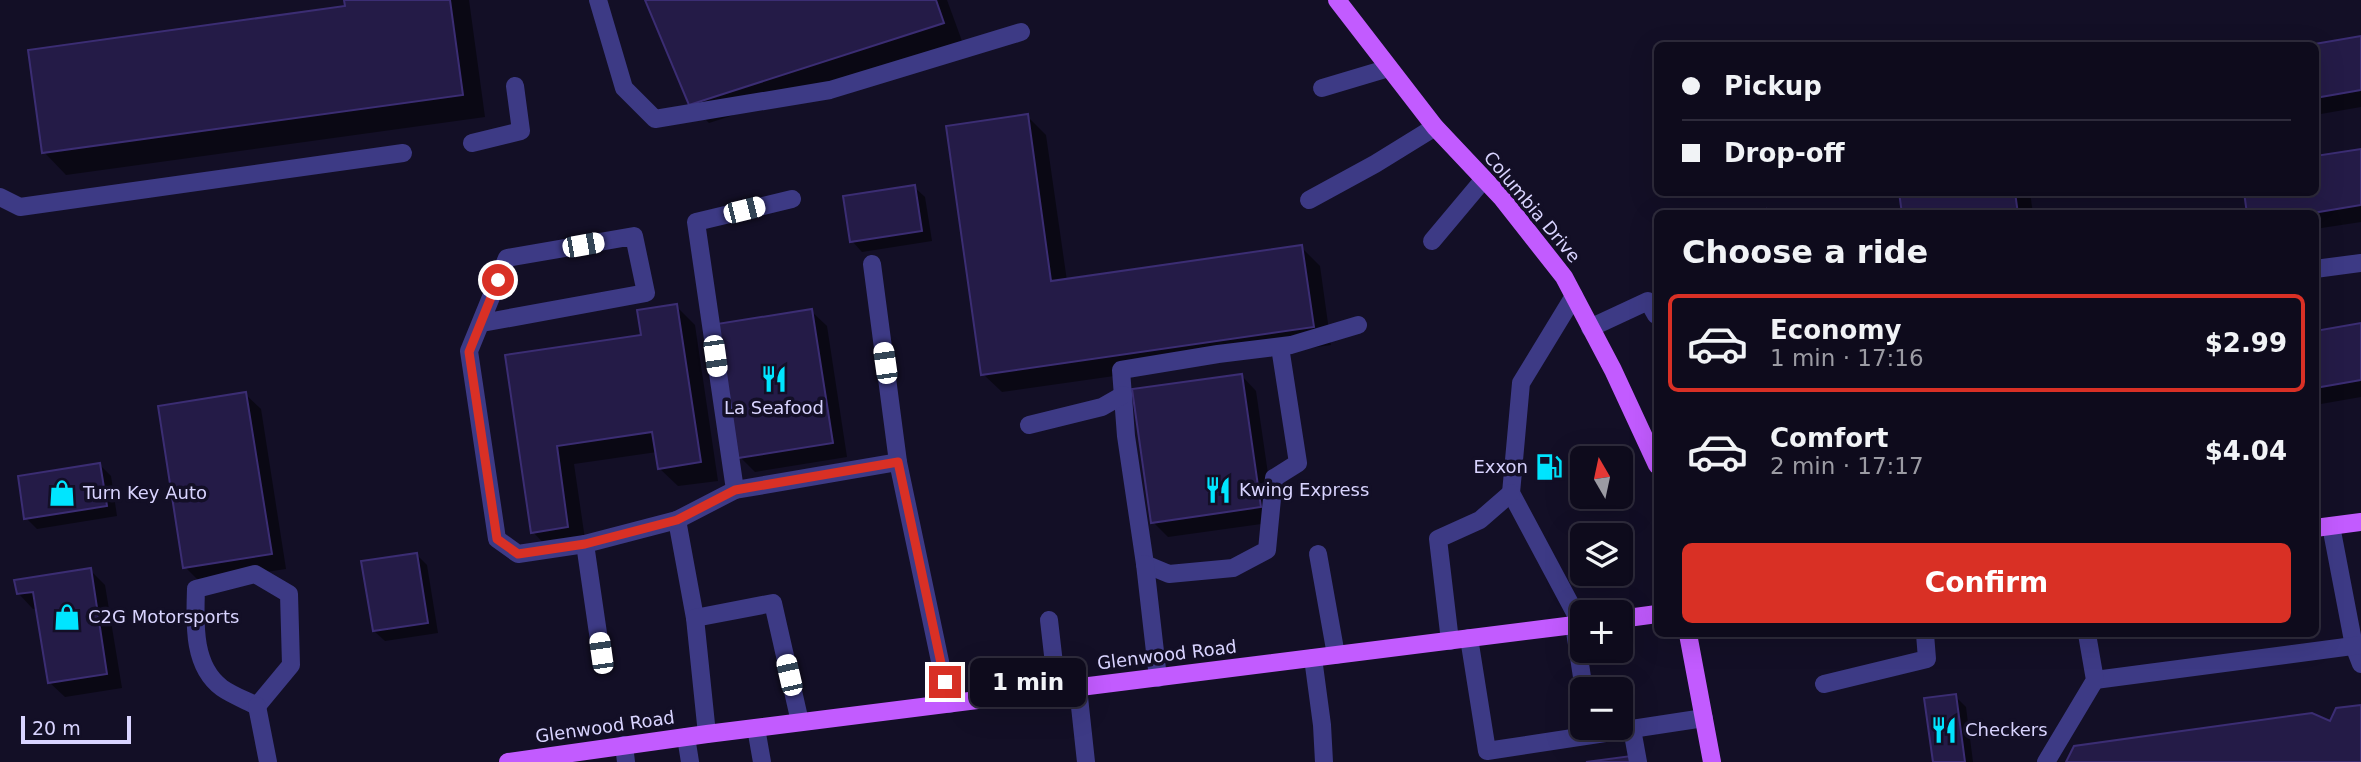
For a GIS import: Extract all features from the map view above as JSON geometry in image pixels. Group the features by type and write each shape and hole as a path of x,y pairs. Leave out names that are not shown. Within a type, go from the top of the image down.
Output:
{"main road":[{"name":"Columbia Drive","path":"1336,0 1435,127 1501,197 1564,277 1654,459"},
{"path":"2323,527 2361,522"},
{"path":"1633,617 1654,614"},
{"name":"Glenwood Road","path":"508,762 625,753 707,734 1570,625"},
{"path":"1689,637 1712,762"}],"lane":[{"path":"598,0 624,88 655,119 830,90 1021,32"},
{"path":"1322,88 1389,68"},
{"path":"472,143 521,131 514,86"},
{"path":"1308,200 1375,164 1435,127"},
{"path":"0,197 20,207 403,153"},
{"path":"1432,241 1484,179"},
{"path":"735,490 696,222 792,199"},
{"path":"482,323 646,293 634,236 507,258 469,352 497,539 518,554 585,544 677,520 735,490 898,462"},
{"path":"2319,268 2361,263"},
{"path":"872,264 898,462 949,704"},
{"path":"1570,607 1511,493 1521,383 1574,296"},
{"path":"1590,328 1648,300 1654,311"},
{"path":"1158,678 1126,436 1121,370 1285,346 1358,325"},
{"path":"1145,564 1169,574 1233,568 1267,550 1274,478 1298,463 1285,346"},
{"path":"1029,425 1102,407 1123,395"},
{"path":"1450,640 1438,539 1480,520 1511,493"},
{"path":"677,520 695,618 707,734"},
{"path":"2323,527 2361,664"},
{"path":"585,544 601,653"},
{"path":"1318,554 1336,655"},
{"path":"255,574 289,594 291,665 257,706 220,687 203,665 195,629 196,589 255,574"},
{"path":"695,618 773,603 800,722"},
{"path":"1049,621 1057,690"},
{"path":"1824,684 1927,659 1925,637"},
{"path":"2046,762 2095,680 2088,637"},
{"path":"1469,638 1487,751 1570,735"},
{"path":"2095,680 2357,645"},
{"path":"1313,658 1324,762"},
{"path":"1078,688 1086,762"},
{"path":"257,706 268,762"},
{"path":"1633,729 1704,718"},
{"path":"756,728 762,762"},
{"path":"1633,734 1638,762"},
{"path":"686,737 690,762"}],"building":[{"path":"344,0 450,0 463,95 42,153 28,50 345,6"},
{"path":"645,0 936,0 944,23 689,105"},
{"path":"2361,36 2361,90 2319,97 2319,43"},
{"path":"1028,114 1051,281 1302,245 1314,327 981,375 946,126"},
{"path":"2361,149 2361,205 2319,212 2246,210 2245,196 2319,196 2319,155"},
{"path":"915,185 922,231 850,242 843,196"},
{"path":"1900,196 2016,196 2017,210 1901,210"},
{"path":"677,304 701,462 658,469 652,432 557,446 568,527 531,533 505,355 641,335 637,310"},
{"path":"812,309 833,443 738,458 717,324"},
{"path":"2361,323 2361,380 2319,387 2319,330"},
{"path":"1242,374 1261,507 1151,523 1132,389"},
{"path":"246,392 272,554 183,568 158,406"},
{"path":"100,463 107,506 24,519 18,476"},
{"path":"417,553 428,623 373,631 361,561"},
{"path":"91,568 107,674 48,683 33,592 17,594 14,580"},
{"name":"Checkers","path":"1956,694 1965,762 1933,762 1924,698"},
{"path":"2361,705 2361,762 2066,762 2074,746 2312,713 2330,721 2336,708"},
{"path":"1631,756 1632,762 1586,762"}],"place":[{"name":"La Seafood","path":"774,379"},
{"name":"Exxon","path":"1549,467"},
{"name":"Kwing Express","path":"1218,490"},
{"name":"Turn Key Auto","path":"62,493"},
{"name":"C2G Motorsports","path":"67,617"},
{"name":"Checkers","path":"1944,730"}],"route":[{"path":"498,280 469,352 497,539 518,554 585,544 677,520 735,490 898,462 945,682"}]}
